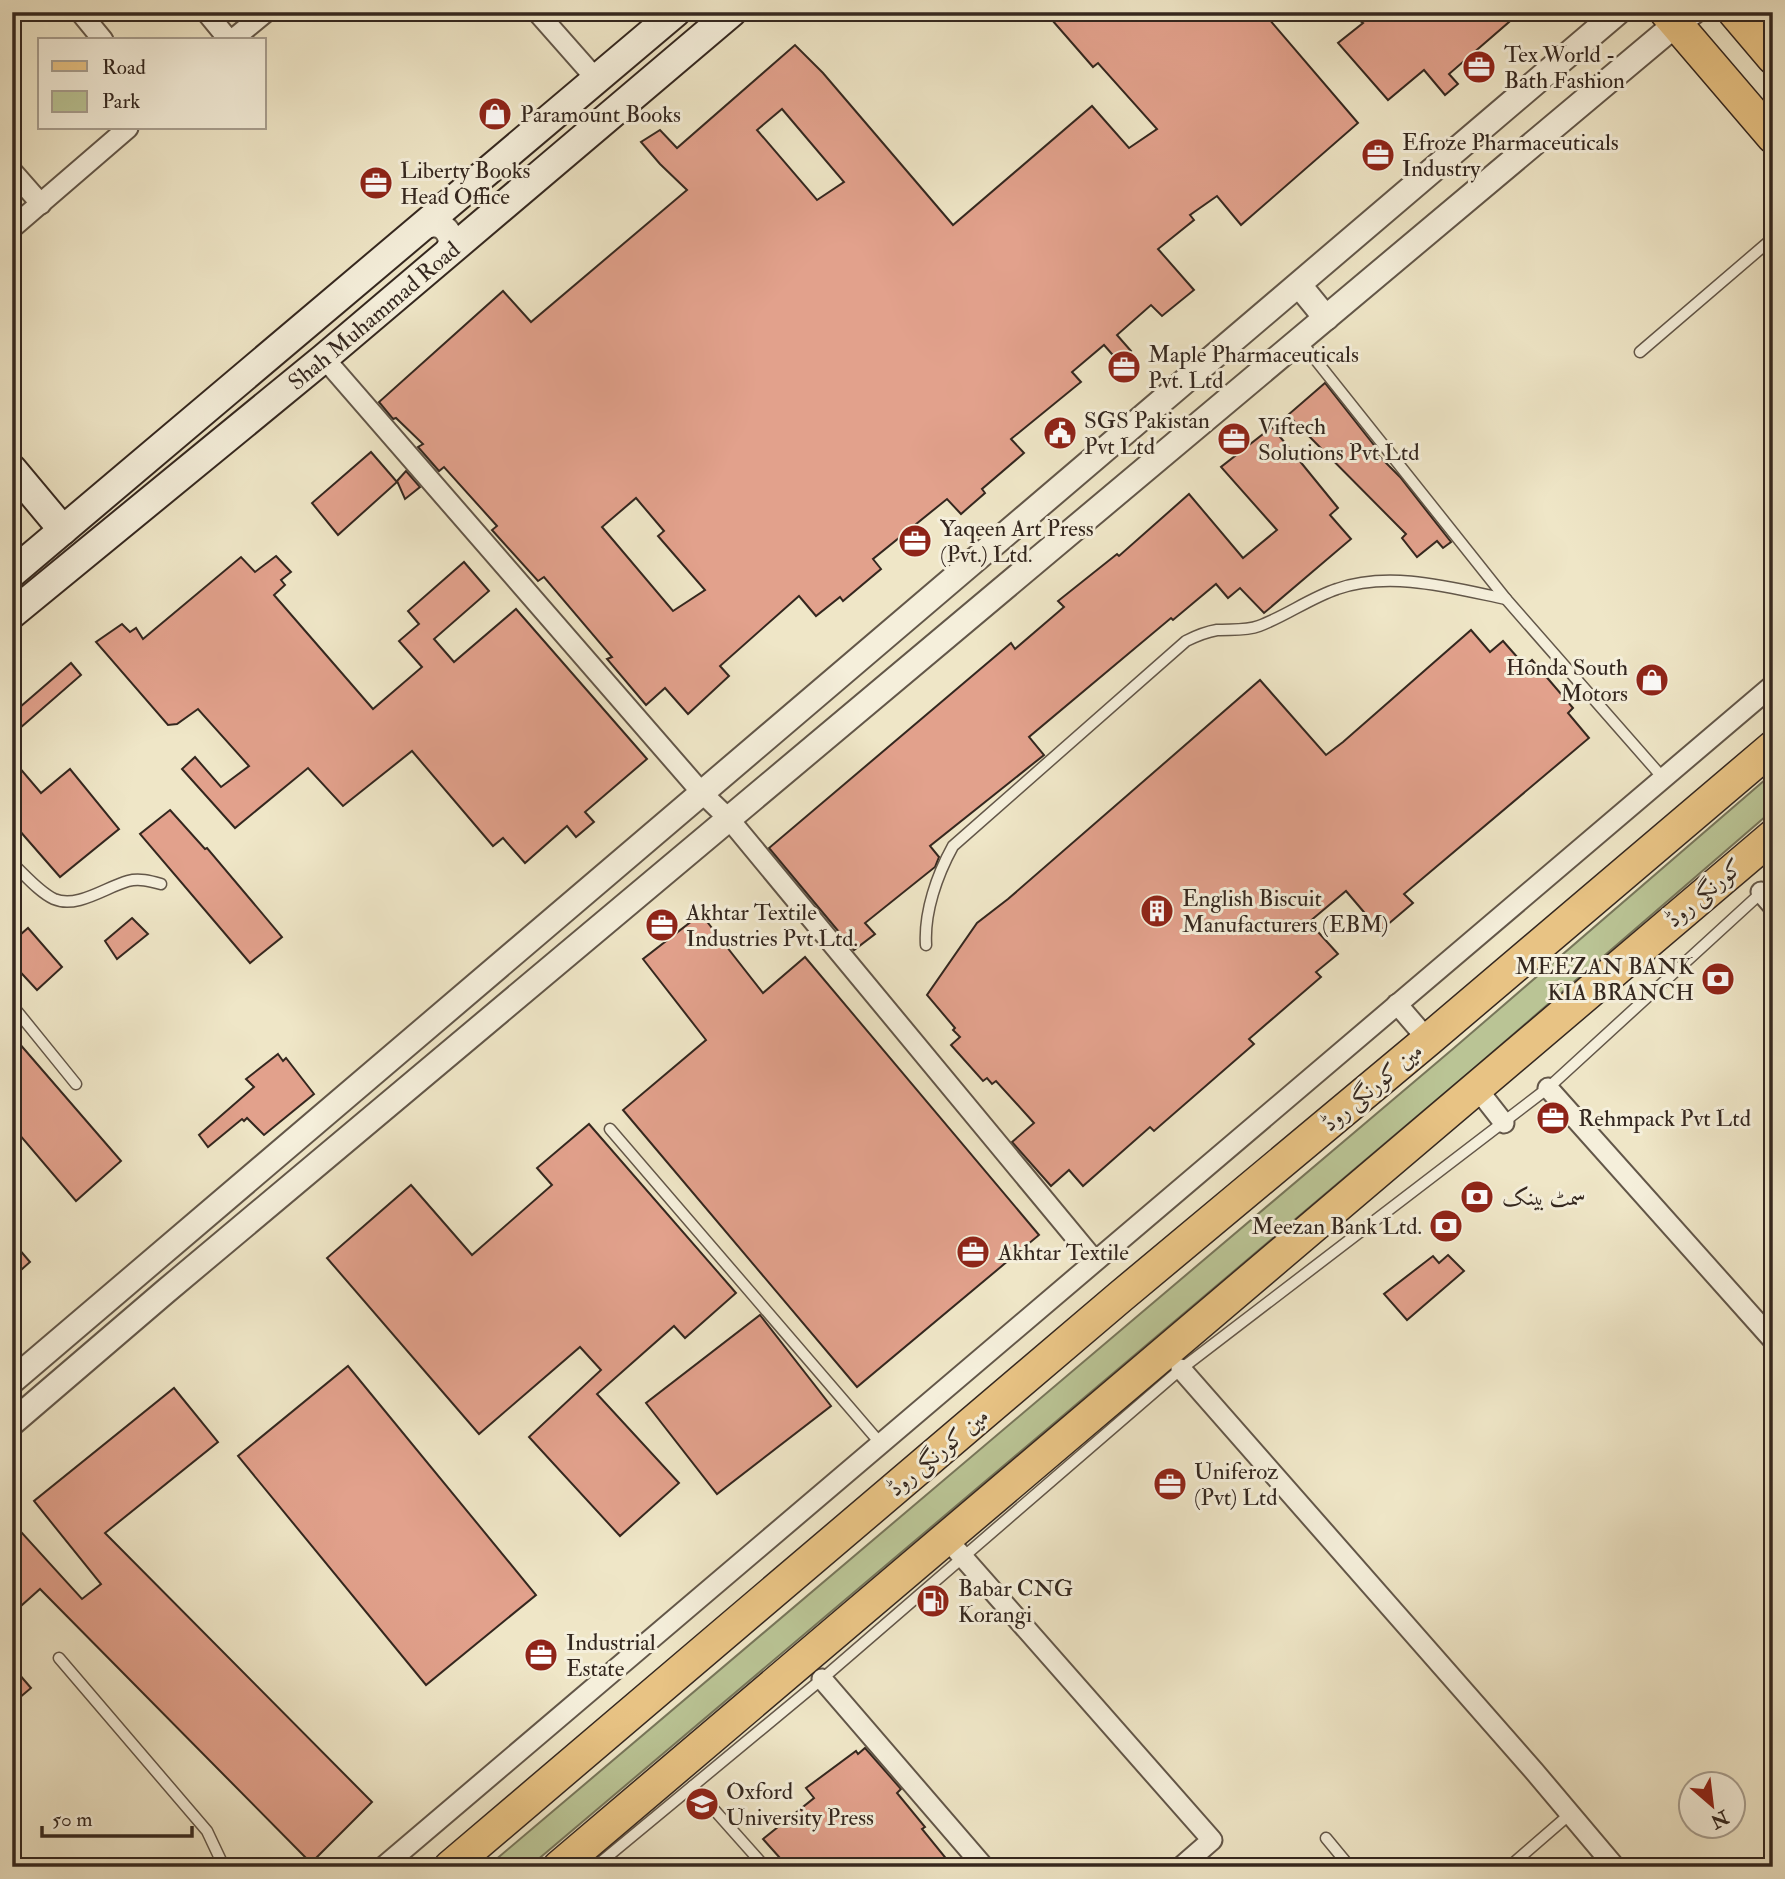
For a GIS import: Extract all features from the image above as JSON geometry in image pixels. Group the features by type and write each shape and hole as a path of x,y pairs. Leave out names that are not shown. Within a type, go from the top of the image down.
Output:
{"main road":[{"name":"Shah Muhammad Road","path":"12,573 677,12"},
{"name":"Shah Muhammad Road","path":"15,609 72,566 324,358 732,12"},
{"path":"1734,12 1773,58"},
{"path":"1678,16 1773,137"},
{"path":"12,470 60,533"},
{"name":"مین کورنگی روڈ","path":"450,1867 1120,1297 1773,747"},
{"name":"کورنگی روڈ","path":"1475,1086 1773,836"},
{"path":"559,1867 954,1547 1475,1086"}],"street":[{"path":"80,12 101,38"},
{"path":"206,12 229,38"},
{"path":"234,38 266,12"},
{"path":"537,12 597,80"},
{"path":"12,1381 1618,12"},
{"path":"12,1423 1326,317 1678,16"},
{"path":"12,228 126,130"},
{"path":"12,171 41,204"},
{"path":"458,198 453,210 454,220 461,228 476,228"},
{"path":"422,228 433,224 444,227 452,242 447,253"},
{"path":"1298,285 1326,317"},
{"path":"324,358 702,793 729,819 1095,1261"},
{"path":"60,533 66,534 75,543 77,555 72,566"},
{"path":"971,564 998,593"},
{"path":"383,1867 1773,685"},
{"path":"1397,1004 1428,1040"},
{"path":"1475,1086 1504,1123"},
{"path":"1548,1088 1773,1340"},
{"path":"1181,1369 1615,1867"},
{"path":"954,1547 1212,1840 1181,1867"},
{"path":"822,1679 984,1867"}],"lane":[{"path":"1640,352 1773,238"},
{"path":"1299,339 1506,599 1663,778"},
{"path":"926,945 925,924 945,861 954,846 1186,641 1216,630 1256,627 1336,589 1365,581 1456,589 1506,599"},
{"path":"12,863 51,898 62,902 77,900 130,881 145,880 160,884"},
{"path":"595,1867 822,1679 954,1547 1548,1088 1769,893"},
{"path":"12,1005 76,1084"},
{"path":"610,1129 881,1444"},
{"path":"60,1658 206,1831 224,1867"},
{"path":"693,1786 765,1867"},
{"path":"1508,1867 1570,1814"},
{"path":"1326,1838 1350,1867"}],"green space":[{"path":"1773,773 1773,810 1473,1069 529,1867 487,1867 1454,1048"}],"building":[{"path":"1045,12 1263,12 1358,123 1241,225 1217,196 1190,215 1194,220 1158,249 1194,290 1162,316 1151,305 1117,335 1131,351 1119,362 1104,345 1072,372 1081,382 1011,439 1024,453 982,489 985,493 961,514 947,499 873,559 881,569 843,601 840,597 816,616 799,596 720,666 729,676 688,714 665,688 646,705 607,659 612,657 544,577 538,581 492,530 497,526 444,467 439,471 418,447 423,444 396,418 393,419 379,402 503,291 531,322 687,190 641,142 660,130 677,148 795,45 823,73 953,225 1092,106 1129,148 1157,129 1098,63 1093,67","holes":["782,109 844,182 817,200 757,130","636,498 664,531 658,536 705,590 673,611 602,527"]},
{"path":"1348,12 1501,12 1509,22 1449,74 1458,84 1445,95 1424,70 1388,100 1338,43 1363,23"},
{"path":"1325,383 1377,449 1374,451 1400,477 1451,542 1443,548 1437,541 1417,557 1402,538 1406,534 1288,415"},
{"path":"1272,427 1338,508 1330,515 1351,539 1264,613 1240,588 1228,598 1216,584 1173,620 1171,618 1029,737 1044,755 930,846 939,857 935,867 865,923 875,934 854,950 769,848 1011,643 1015,649 1064,607 1058,601 1117,554 1119,556 1189,494 1243,558 1277,530 1221,467"},
{"path":"371,452 397,482 338,535 312,503"},
{"path":"406,471 420,487 405,499 397,481"},
{"path":"276,556 291,572 281,580 285,585 274,595 373,709 422,667 399,641 419,624 408,611 464,562 489,591 434,639 454,662 516,609 647,759 585,812 594,822 576,837 567,826 525,863 503,838 493,846 412,751 343,806 308,768 235,828 182,769 195,757 221,787 249,766 198,709 177,724 168,725 96,642 122,624 130,632 136,628 143,639 241,557 255,572"},
{"name":"English Biscuit Manufacturers (EBM)","path":"1471,630 1490,652 1503,641 1525,666 1532,660 1573,708 1568,713 1589,738 1404,894 1413,903 1380,931 1346,891 1309,922 1338,954 1316,972 1321,977 1249,1039 1254,1044 1154,1131 1150,1127 1083,1186 1069,1170 1051,1186 1012,1142 1034,1123 996,1081 992,1084 987,1078 983,1081 951,1045 960,1037 927,995 977,923 1260,680 1326,755"},
{"path":"71,663 81,675 12,735 12,714"},
{"path":"12,759 41,793 70,769 119,829 60,877 12,822"},
{"path":"170,810 205,849 207,848 282,937 250,963 140,834"},
{"path":"701,914 763,993 805,957 1039,1235 857,1387 623,1110 706,1040 643,959"},
{"path":"132,918 148,934 117,959 105,941"},
{"path":"28,928 62,967 37,990 12,963 12,942"},
{"path":"12,1035 121,1161 76,1201 12,1126"},
{"path":"278,1054 283,1061 286,1058 314,1094 264,1135 247,1118 244,1121 242,1119 208,1147 199,1135 254,1087 246,1079"},
{"path":"589,1124 736,1293 685,1338 674,1326 597,1394 679,1483 620,1536 529,1437 601,1370 580,1347 479,1434 327,1258 411,1185 472,1255 552,1185 537,1168"},
{"path":"12,1241 30,1262 12,1278"},
{"path":"1448,1255 1464,1271 1407,1320 1384,1294 1433,1256 1439,1263"},
{"path":"760,1315 831,1406 717,1494 646,1403"},
{"path":"348,1366 536,1595 426,1685 238,1456"},
{"path":"174,1388 218,1442 105,1533 372,1802 311,1863 40,1589 12,1614 12,1522 82,1599 101,1584 34,1501"},
{"path":"12,1666 31,1688 12,1704"},
{"path":"865,1748 901,1789 897,1793 953,1867 788,1867 763,1839 814,1798 806,1788 856,1751 858,1754"}],"place":[{"name":"Tex World - Bath Fashion","path":"1479,67"},
{"name":"Paramount Books","path":"495,114"},
{"name":"Efroze Pharmaceuticals Industry","path":"1378,155"},
{"name":"Liberty Books Head Office","path":"376,183"},
{"name":"Maple Pharmaceuticals Pvt. Ltd","path":"1124,367"},
{"name":"SGS Pakistan Pvt Ltd","path":"1060,433"},
{"name":"Viftech Solutions Pvt Ltd","path":"1234,439"},
{"name":"Yaqeen Art Press (Pvt.) Ltd.","path":"915,541"},
{"name":"Honda South Motors","path":"1652,680"},
{"name":"English Biscuit Manufacturers (EBM)","path":"1157,911"},
{"name":"Akhtar Textile Industries Pvt Ltd.","path":"662,925"},
{"name":"MEEZAN BANK KIA BRANCH","path":"1718,979"},
{"name":"Rehmpack Pvt Ltd","path":"1553,1118"},
{"name":"سمٹ بینک","path":"1477,1197"},
{"name":"Meezan Bank Ltd.","path":"1446,1226"},
{"name":"Akhtar Textile","path":"973,1252"},
{"name":"Uniferoz (Pvt) Ltd","path":"1170,1484"},
{"name":"Babar CNG Korangi","path":"933,1601"},
{"name":"Industrial Estate","path":"541,1655"},
{"name":"Oxford University Press","path":"702,1804"}]}
